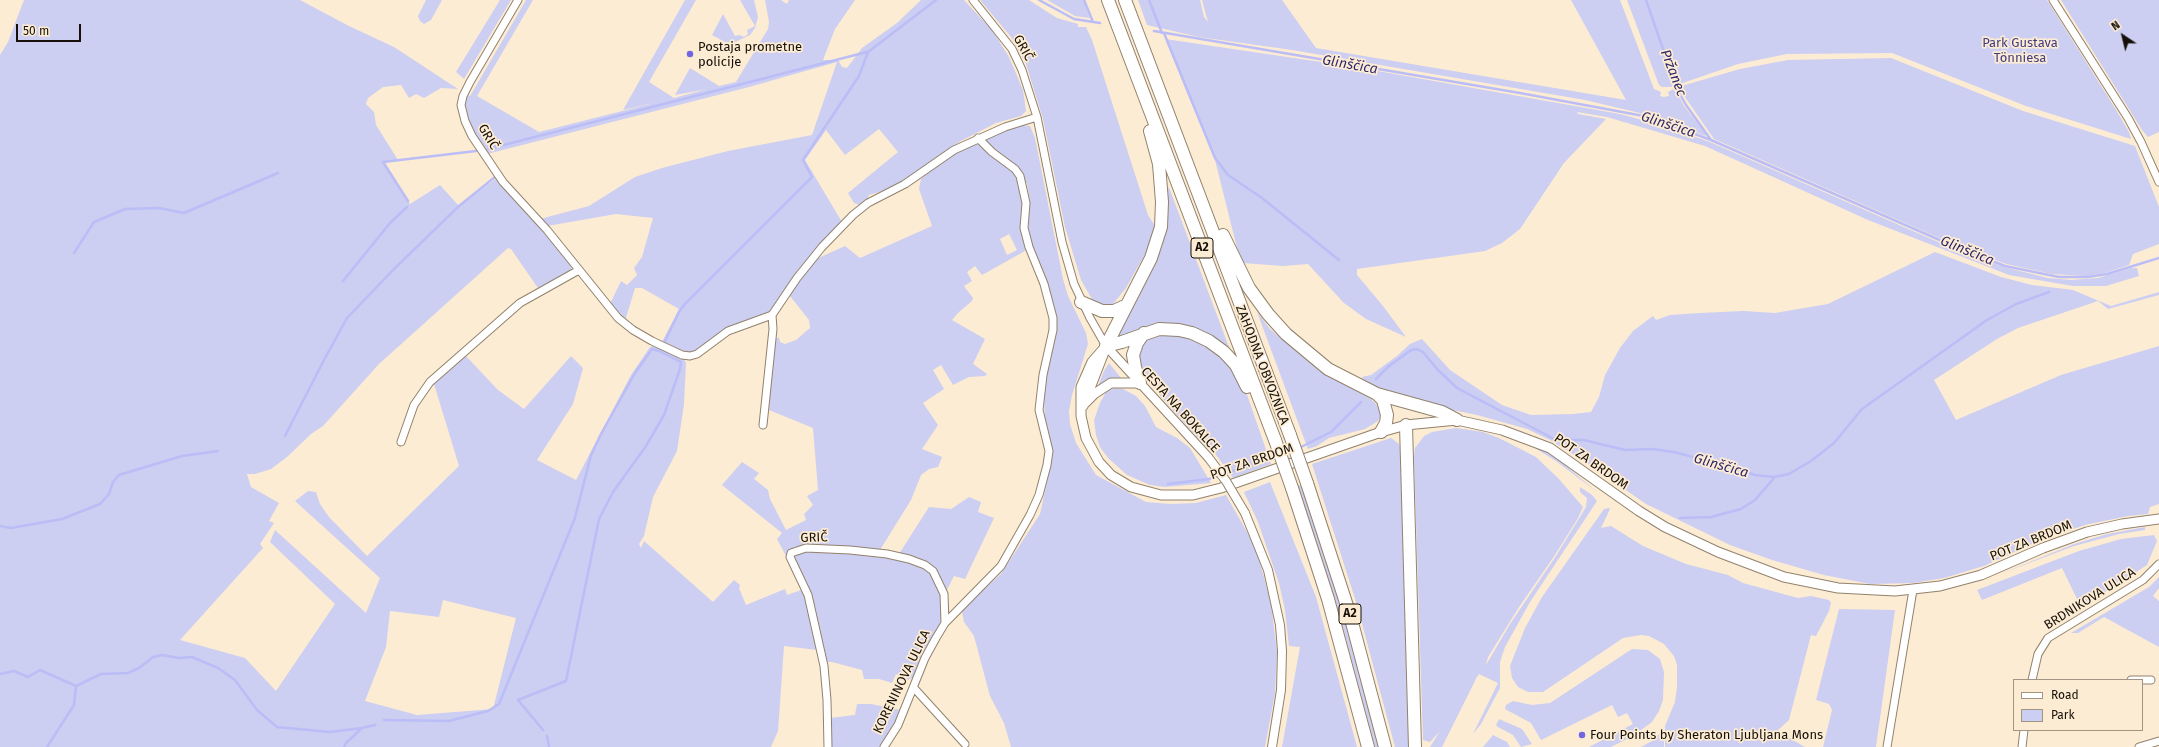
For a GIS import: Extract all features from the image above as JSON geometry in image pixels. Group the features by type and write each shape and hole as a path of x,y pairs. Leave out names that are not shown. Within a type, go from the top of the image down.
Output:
{"highway":[{"name":"ZAHODNA OBVOZNICA","path":"1108,0 1292,488 1332,612 1368,747"},
{"name":"ZAHODNA OBVOZNICA","path":"1125,0 1307,483 1350,615 1385,747"},
{"path":"1106,346 1152,258 1162,221 1159,164 1146,122 1145,97"},
{"path":"1199,193 1213,212 1234,261 1249,288 1277,324 1295,343 1338,375 1377,394 1442,412 1457,420"},
{"path":"1082,302 1102,311 1114,310 1127,305"},
{"path":"1106,346 1159,329 1179,330 1192,333 1209,341 1228,356 1239,371 1247,387 1259,399"},
{"path":"1140,383 1135,367 1134,355 1137,343 1144,333"},
{"path":"1377,394 1383,400 1387,412 1386,423 1380,432"},
{"path":"1406,425 1415,747"}],"main road":[{"name":"POT ZA BRDOM","path":"1106,346 1082,408 1084,431 1088,443 1104,469 1118,481 1130,487 1161,495 1193,495 1221,488 1380,432 1406,425 1457,420 1502,430 1542,445 1568,460 1610,492 1665,527 1718,552 1764,571 1784,577 1838,588 1878,592 1914,590 1946,585 1981,575 2043,548 2087,532 2122,524 2159,519"},
{"path":"1082,408 1094,394 1111,383 1140,383"}],"street":[{"name":"GRIČ","path":"518,0 463,96 462,111 472,136 503,182 579,270 618,318 633,330 682,355 690,356 696,354 728,331 772,315"},
{"name":"GRIČ","path":"973,0 1012,49 1022,70 1036,118 1062,242 1074,284 1106,346"},
{"path":"2053,0 2128,118 2141,142 2159,182"},
{"path":"764,425 773,329 772,315 804,267 853,215 876,198 905,184 948,153 978,138 1020,121 1036,118"},
{"name":"KORENINOVA ULICA","path":"884,747 898,725 925,658 945,623 1001,566 1030,515 1039,495 1047,465 1048,451 1039,410 1043,375 1053,330 1053,318 1044,284 1028,247 1024,228 1026,203 1023,185 1015,169 992,152 978,138"},
{"path":"400,442 414,404 430,382 520,303 579,270"},
{"name":"CESTA NA BOKALCE","path":"1106,346 1208,457 1226,481 1245,513 1268,570 1280,625 1282,651 1281,690 1272,747"},
{"name":"GRIČ","path":"828,747 827,700 824,666 808,595 790,557 791,553 806,548 850,550 894,556 909,559 925,565 933,571 944,594 945,623"},
{"name":"BRDNIKOVA ULICA","path":"2032,679 2038,654 2048,638 2143,580 2159,564"},
{"path":"1887,747 1914,590"},
{"path":"2143,680 2150,680"},
{"path":"914,688 965,744"},
{"path":"2022,747 2024,731"},
{"path":"2139,747 2159,741"}],"green space":[{"path":"24,0 300,0 349,26 394,47 458,89 441,88 424,98 416,94 409,98 401,85 383,87 368,98 366,104 374,112 376,125 398,160 385,163 410,204 440,185 459,206 497,178 572,265 570,272 538,288 511,249 508,248 379,364 323,426 311,434 287,457 271,469 255,474 247,474 251,487 279,503 269,521 274,523 260,544 263,548 180,640 245,658 276,691 335,604 270,542 275,530 366,613 380,578 295,501 308,491 316,492 320,504 329,517 367,556 459,466 434,384 465,355 498,390 524,409 571,356 583,368 573,404 537,460 576,480 631,375 650,347 655,345 684,359 686,363 684,404 677,451 653,497 644,536 639,544 641,548 644,541 713,602 734,580 740,585 739,588 746,605 785,589 787,595 804,589 817,650 784,646 778,731 771,747 0,747 0,55 8,42","holes":["443,600 516,618 493,709 417,715 365,701 386,647 390,611 439,617"]},
{"path":"426,0 442,0 431,20 424,24 420,21 418,16"},
{"path":"500,0 511,0 464,79 456,72"},
{"path":"526,0 533,0 477,96 539,132 658,102 623,110 685,0 696,0 649,82 674,98 707,89 675,95 690,68 719,86 736,82 768,29 769,22 765,0 781,0 787,4 789,0 855,0 835,29 823,60 838,60 842,67 847,68 862,48 897,23 921,0 964,0 992,30 1009,57 1023,90 1026,111 1021,116 996,123 959,142 903,181 889,189 869,195 867,201 860,205 854,203 848,193 898,152 879,129 845,155 826,130 805,160 842,222 775,307 768,313 717,335 696,351 686,353 662,342 679,309 642,288 635,288 625,321 610,304 621,281 627,285 637,275 634,268 642,257 653,218 616,214 547,226 540,219 589,206 635,177 662,168 728,151 812,135 837,62 749,87 487,154 473,133 466,118 465,101 468,95 470,96"},
{"path":"740,0 754,0 758,17 755,28 750,35 733,43 725,42 712,35 723,14 735,36 739,35 744,37 748,34 747,30 755,26"},
{"path":"980,0 1029,0 1057,18 1078,24 1078,27 1086,27 1092,40 1148,215 1155,226 1148,249 1126,288 1113,304 1101,306 1093,301 1081,280 1065,227 1043,119 1026,64 1011,37"},
{"path":"1047,0 1083,0 1090,18 1075,16"},
{"path":"1138,0 1200,0 1204,17 1208,22 1202,0 1282,0 1316,48 1626,100 1571,0 1620,0 1654,89 1661,92 1660,96 1664,97 1669,96 1668,92 1675,88 1684,106 1706,134 1705,136 1661,118 1585,100 1292,50 1199,37 1147,25"},
{"name":"Park Gustava Tönniesa","path":"1627,0 2047,0 2115,108 2129,132 2131,139 2026,106 1892,53 1787,54 1738,64 1671,87 1662,87 1659,85"},
{"path":"2061,0 2159,0 2159,132 2148,137 2142,130"},
{"path":"1165,39 1355,67 1620,114 1661,125 1710,142 1954,249 2004,267 2048,278 2071,280 2098,278 2131,268 2137,268 2139,276 2106,286 2073,286 2009,275 1868,220 1705,146 1607,117 1577,112 1578,114 1606,119 1564,163 1520,229 1502,243 1485,251 1357,269 1357,275 1406,337 1366,319 1344,303 1308,264 1283,266 1243,263 1237,248 1215,160"},
{"path":"1891,58 2023,111 2135,146 2159,207 2159,244 2133,254 2129,265 2105,273 2086,276 2052,274 2006,264 1953,244 1714,139 1678,87 1740,69 1788,60"},
{"path":"1022,125 1030,126 1035,138 1063,279 1068,296 1086,333 1088,344 1072,395 1069,411 1070,424 1076,443 1096,475 1146,502 1171,504 1196,503 1226,495 1252,541 1259,559 1271,604 1277,652 1275,693 1265,747 1011,747 1004,723 990,696 974,636 964,622 962,612 970,601 1001,574 1040,514 1053,455 1045,419 1044,399 1046,373 1054,342 1056,318 1035,261 1028,228 1030,201 1027,184 1021,174 986,142 986,137"},
{"path":"977,143 1014,172 1018,179 1023,197 1025,251 982,275 975,266 967,272 972,281 964,286 973,298 972,301 952,320 985,339 973,364 987,374 985,376 969,377 953,385 941,365 933,370 944,389 923,403 938,425 922,449 942,457 938,467 929,469 921,475 911,500 880,550 804,546 794,547 788,551 786,556 777,539 782,533 722,485 742,462 759,473 754,479 768,490 770,499 786,530 806,520 804,514 813,505 807,496 818,490 813,428 769,410 774,340 779,337 780,342 785,344 796,340 810,328 809,320 790,296 802,274 814,260 845,246 860,258 932,226 919,189 921,179 950,153","holes":["1009,234 1017,250 1007,255 1000,239"]},
{"path":"1168,187 1230,350 1196,330 1119,339 1115,336 1148,278 1162,247 1167,221"},
{"path":"1935,252 2001,277 2032,285 2073,290 2111,306 2159,292 2159,295 2108,309 2098,301 2018,328 1997,339 1934,380 1956,420 2061,375 2159,346 2159,504 2150,507 2148,514 2128,516 2085,525 2041,540 1984,566 1944,578 1913,583 1870,584 1824,575 1772,560 1730,545 1646,504 1587,463 1550,440 1527,429 1477,415 1443,408 1365,384 1362,377 1371,375 1397,356 1410,344 1422,339 1450,370 1502,405 1531,415 1591,412 1599,397 1605,375 1620,348 1633,331 1653,316 1656,320 1670,315 1700,313 1744,311 1775,313 1828,304"},
{"path":"1257,312 1270,329 1305,359 1330,377 1371,399 1378,406 1381,416 1378,421 1365,429 1329,438 1317,446 1308,449"},
{"path":"1156,334 1187,336 1222,355 1245,389 1271,464 1233,478 1211,448 1206,448 1161,397 1139,367 1137,357 1144,340"},
{"path":"1109,363 1121,378 1112,379 1098,386 1104,371"},
{"path":"1114,388 1123,389 1136,396 1145,406 1156,427 1177,438 1190,448 1211,483 1165,487 1150,485 1127,475 1108,458 1100,447 1096,435 1094,420 1106,392"},
{"path":"1456,428 1483,432 1499,438 1536,457 1559,479 1583,507 1578,518 1555,555 1519,607 1488,657 1486,665 1510,624 1556,556 1586,507 1587,498 1580,492 1580,487 1592,495 1597,501 1530,602 1505,647 1500,662 1500,688 1481,724 1473,734 1498,683 1479,674 1473,683 1476,679 1442,747 1430,747 1440,731 1430,742 1423,740 1414,458 1415,448 1424,436 1432,432"},
{"path":"1391,438 1399,444 1401,451 1410,747 1395,747 1357,605 1312,464"},
{"path":"1534,446 1553,455 1597,492 1556,461 1533,447"},
{"path":"1270,482 1316,597 1357,747 1282,747 1300,647 1289,646 1285,610 1279,583 1258,522 1244,492"},
{"path":"1302,484 1352,644 1379,747 1375,747 1339,613 1298,486"},
{"path":"969,497 981,502 978,512 994,518 965,579 954,576 946,592 937,574 899,554 929,507 951,509"},
{"path":"1604,509 1610,509 1601,528 1611,526 1643,546 1686,564 1728,575 1743,583 1798,598 1811,596 1829,600 1831,603 1829,611 1816,636 1811,635 1789,720 1777,731 1805,747 1665,747 1665,726 1675,702 1677,665 1674,656 1664,644 1649,636 1641,635 1623,638 1543,692 1528,692 1518,687 1512,678 1510,666 1525,628 1542,597"},
{"path":"2145,527 2145,530 2119,534 2074,546 2000,574 2074,544 2107,534"},
{"path":"2154,535 2157,541 2147,565 2081,607 2062,568 1982,600 1977,590 2079,551 2121,539"},
{"path":"799,551 870,554 909,561 931,574 937,582 943,610 941,622 915,676 908,680 896,674 892,683 879,679 864,679 862,670 832,662 826,662 812,597 794,560"},
{"path":"2159,577 2159,588 2153,596 2159,601 2159,647 2104,617 2078,633 2071,633 2149,587"},
{"path":"1839,609 1895,610 1876,747 1823,747 1832,710 1829,704 1816,700"},
{"path":"1632,649 1648,650 1660,659 1664,672 1663,700 1659,711 1652,722 1633,736 1611,747 1589,747 1633,724 1627,713 1618,717 1612,705 1541,740 1531,723 1505,709 1506,705 1513,701 1532,705 1550,703"},
{"path":"857,704 871,704 901,710 882,747 830,747 830,718 855,715"},
{"path":"1499,719 1522,729 1532,744 1521,747 1513,735 1496,725"},
{"path":"1664,729 1664,747 1641,747 1652,741"},
{"path":"1493,735 1507,742 1510,747 1483,747"}],"waterway":[{"path":"665,341 684,305 812,177 803,160 859,76 868,52 936,0"},
{"name":"Glinščica","path":"1039,0 1074,19 1100,23"},
{"path":"1084,0 1093,22"},
{"path":"1149,0 1162,33"},
{"name":"Pržanec","path":"1646,0 1677,89 1686,105 1711,140"},
{"name":"Glinščica","path":"1154,31 1520,93 1649,117 1711,140 1951,245 2005,266 2059,277 2087,277 2107,274 2159,258"},
{"path":"1164,33 1215,158 1228,175 1262,198 1339,260"},
{"path":"488,149 867,52"},
{"path":"408,201 383,162 476,151"},
{"path":"74,253 94,222 125,209 159,208 184,213 278,173"},
{"path":"285,436 347,318 393,270 459,206 495,177"},
{"path":"343,281 390,223 407,207"},
{"name":"Glinščica","path":"1376,379 1389,366 1411,350 1417,349 1423,352 1437,369 1457,388 1556,440 1584,440 1625,450 1652,449 1674,452 1755,475 1774,477 1789,474 1811,461 1834,443 1862,409 1987,320 2016,304 2049,292"},
{"path":"384,720 449,721 488,711 499,704 575,518 591,455 635,373 652,349 659,351"},
{"path":"543,730 518,700 566,681 599,519 613,492 646,446 664,415 680,369 681,362 659,351"},
{"path":"1299,448 1331,432 1361,402"},
{"path":"0,526 11,528 62,519 100,504 109,494 113,482 119,475 182,456 218,451"},
{"path":"1168,484 1209,479 1278,456"},
{"path":"1680,518 1711,517 1741,509 1755,500 1774,478"},
{"path":"47,747 74,705 76,686 101,674 128,673 139,668 153,657 162,655 179,658 192,657 218,668 235,680 257,710 277,727 330,732 362,728"},
{"path":"0,674 14,671 28,677 40,670 76,686"},
{"path":"344,747 346,743 362,728 375,725"},
{"path":"547,736 549,747"}],"place":[{"name":"Postaja prometne policije","path":"690,54"},
{"name":"Four Points by Sheraton Ljubljana Mons","path":"1582,735"}]}
